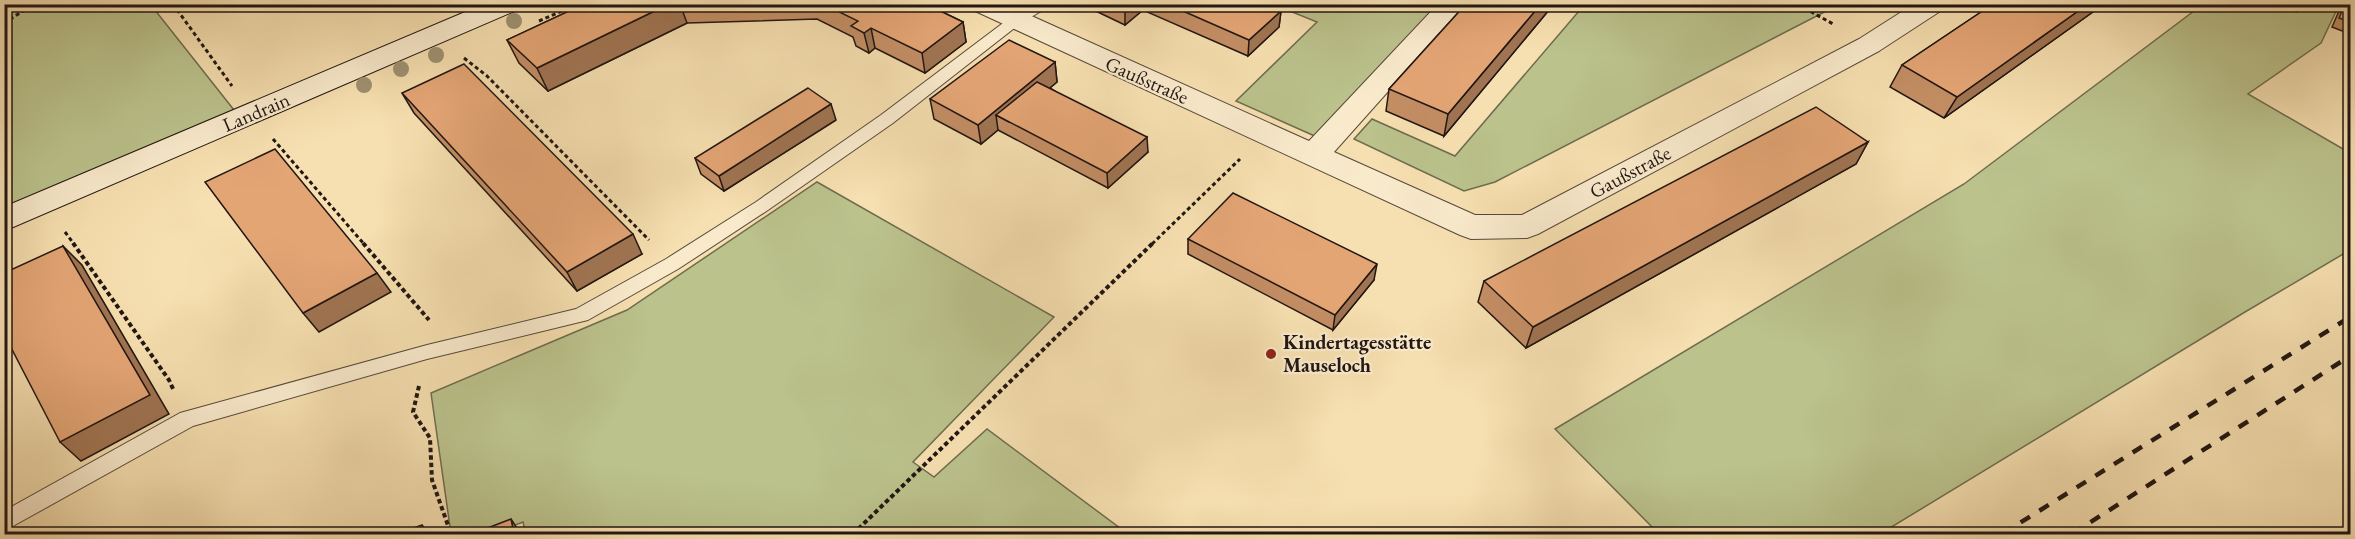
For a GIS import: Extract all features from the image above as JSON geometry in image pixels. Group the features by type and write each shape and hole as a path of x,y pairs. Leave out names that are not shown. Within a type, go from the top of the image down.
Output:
{"street":[{"name":"Landrain","path":"4,220 508,4"},
{"name":"Gaußstraße","path":"982,4 1471,227 1527,226 1869,45 1933,4"},
{"path":"1313,156 1452,4"}],"lane":[{"path":"4,522 187,419 427,352 581,315 672,264 762,206 887,119 1016,20 1046,4"}],"path":[{"path":"4,23 34,4"},
{"path":"174,4 252,113"},
{"path":"2281,4 2298,12"},
{"path":"468,62 487,76 672,264"},
{"path":"854,534 1266,134"},
{"path":"275,141 435,328 427,352"},
{"path":"67,234 169,380 187,419"},
{"path":"413,412 430,438 432,480 451,534"}],"green space":[{"path":"1585,4 1838,5 1495,182 1464,191 1354,139 1372,119 1455,156"},
{"path":"4,5 151,5 234,110 5,207"},
{"path":"1275,5 1441,5 1317,137 1236,101 1317,22"},
{"path":"2202,5 2339,5 2321,43 2248,94 2350,153 2350,250 1880,534 1659,534 1555,429 1964,184"},
{"path":"817,182 1054,317 913,462 934,477 987,429 1128,534 526,534 523,522 492,534 451,534 431,393 627,310"}],"building":[{"path":"584,4 669,4 537,68 507,40"},
{"path":"823,4 926,4 963,22 922,53 871,28 864,33 851,26 858,21"},
{"path":"1167,4 1265,4 1281,11 1249,40"},
{"path":"1466,4 1541,4 1448,114 1389,89"},
{"path":"1993,4 2088,4 1957,97 1902,65"},
{"path":"2345,4 2350,4 2350,22 2339,18"},
{"path":"1009,40 1055,62 978,125 930,99"},
{"path":"464,64 633,234 567,272 402,93"},
{"path":"1037,82 1147,137 1107,173 996,115"},
{"path":"808,88 831,104 719,176 695,158"},
{"path":"1816,107 1868,142 1533,327 1484,281"},
{"path":"275,149 377,273 303,313 205,182"},
{"path":"1233,193 1377,264 1335,315 1188,239"},
{"path":"63,246 150,395 60,442 4,334 4,273"},
{"path":"511,519 514,534 472,534"},
{"path":"422,525 424,534 396,534"}],"railway":[{"path":"2002,534 2350,317"},
{"path":"2072,534 2350,356"}],"place":[{"name":"Kindertagesstätte Mauseloch","path":"1271,354"}]}
